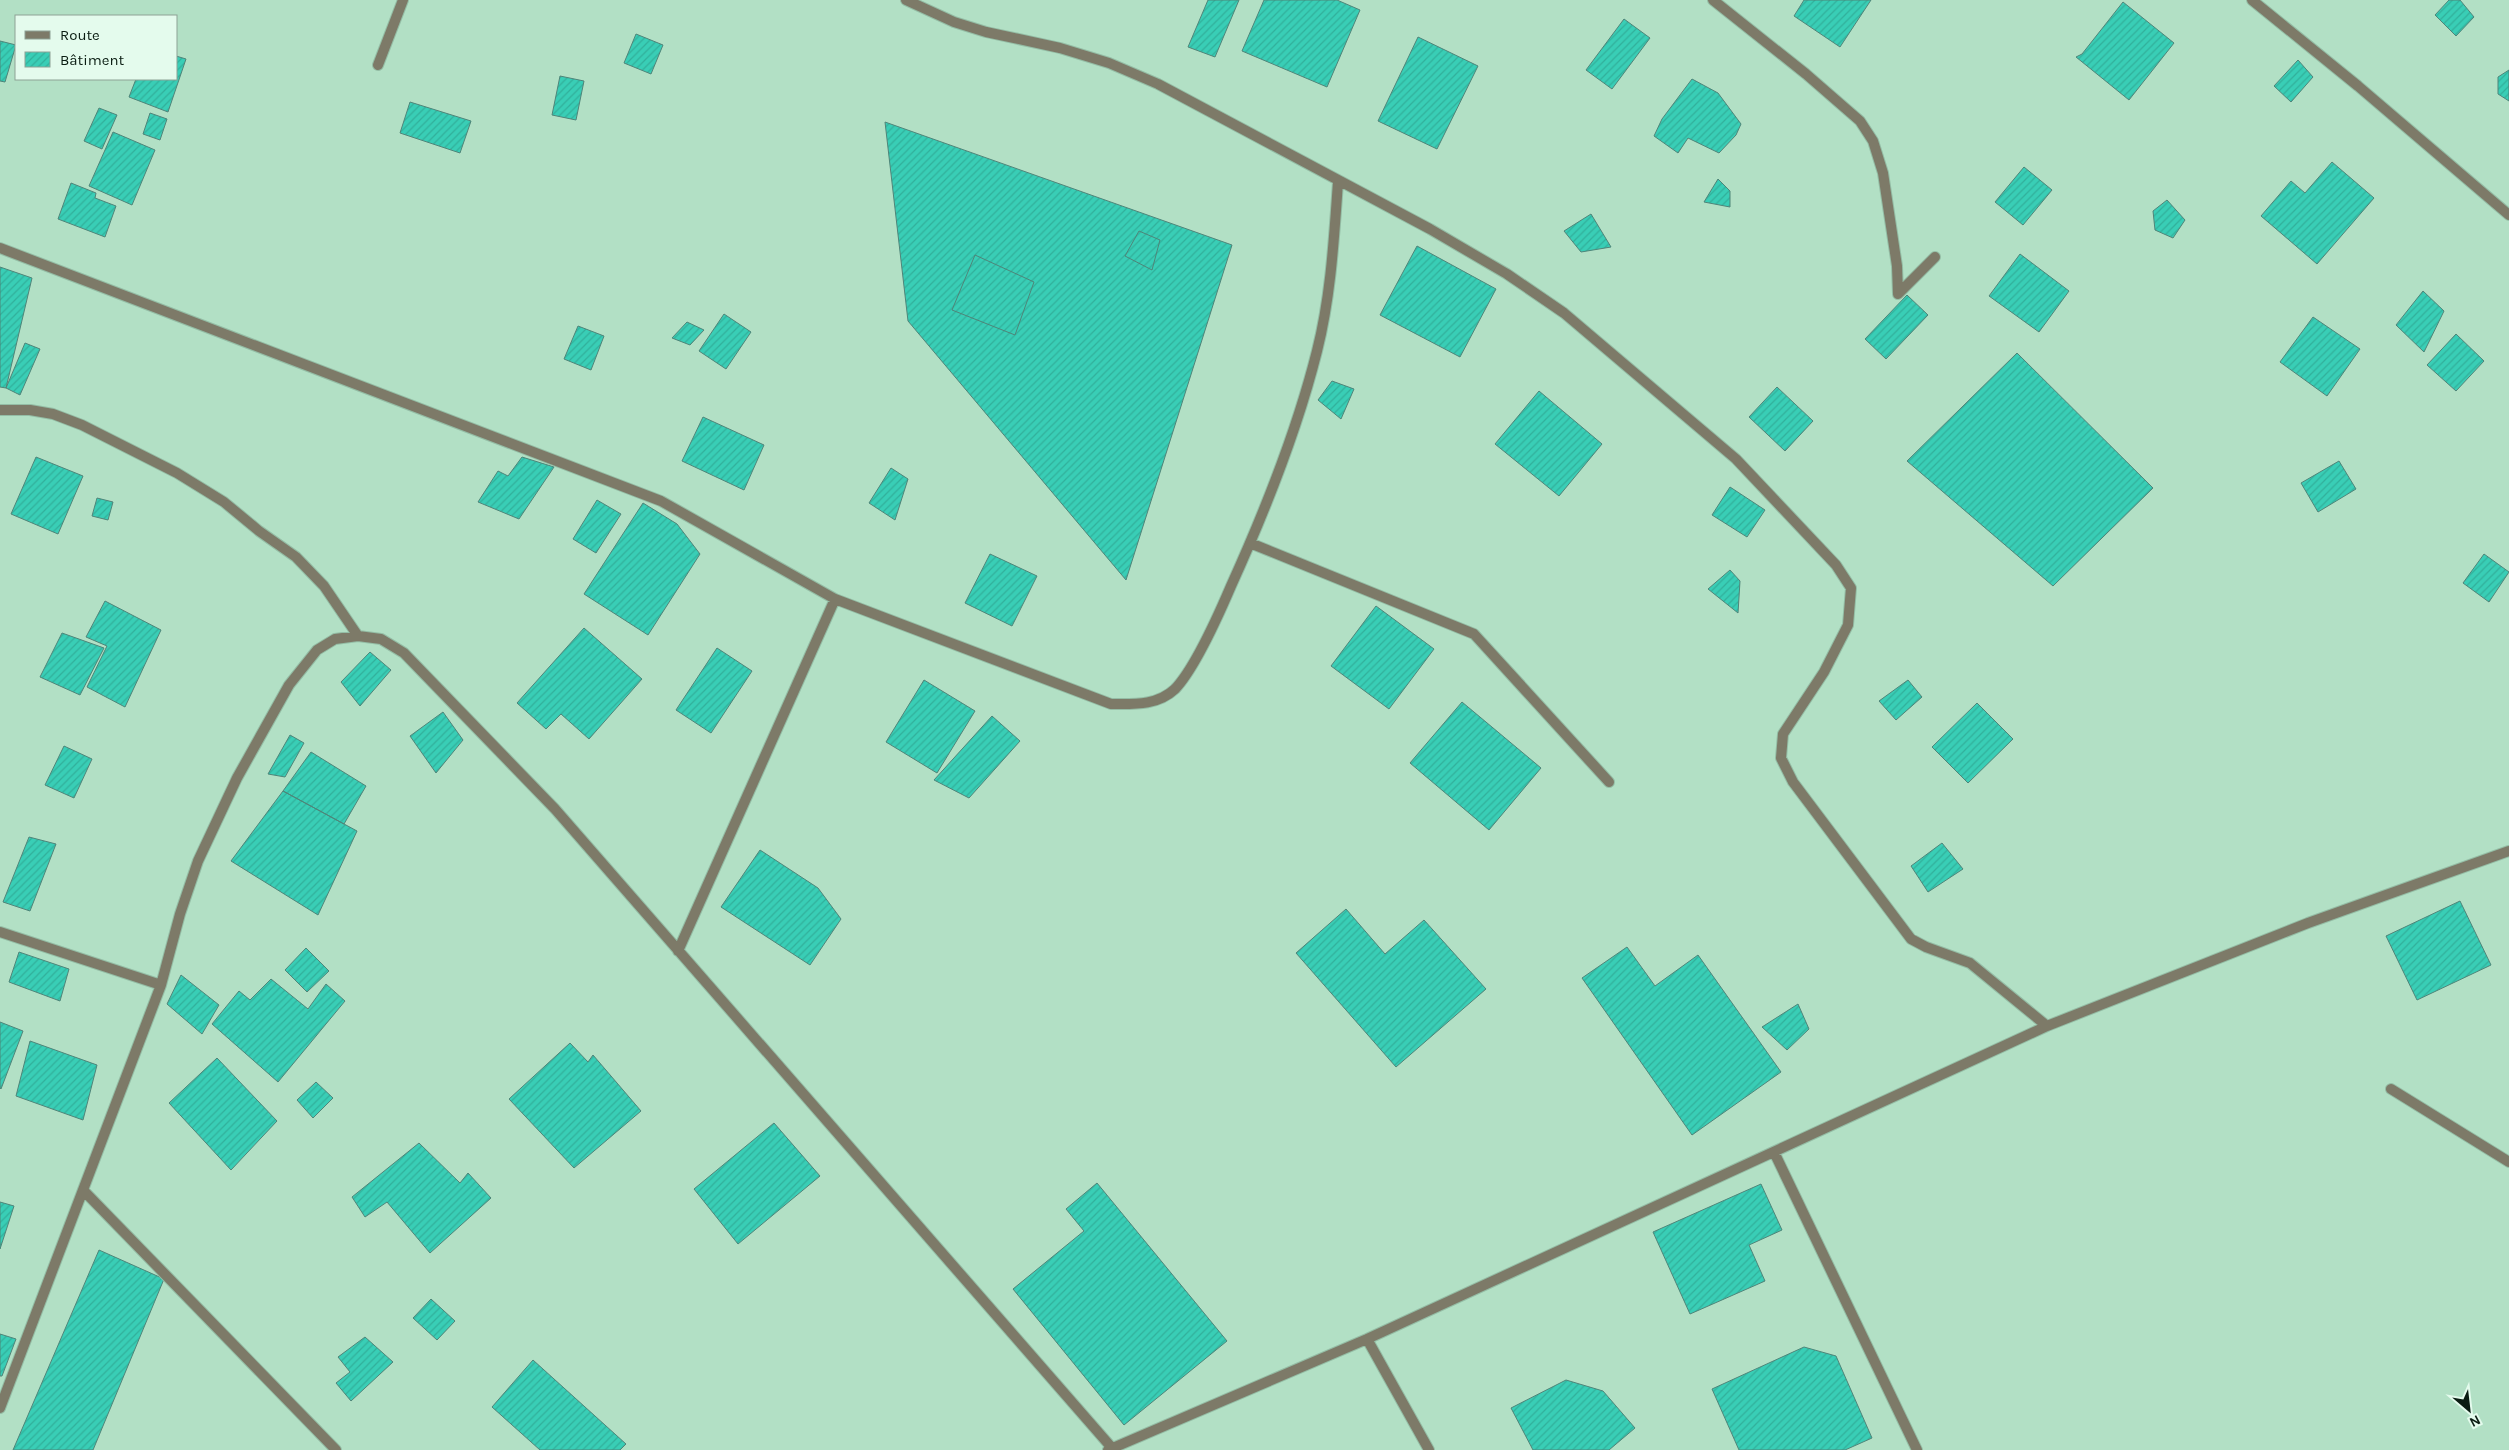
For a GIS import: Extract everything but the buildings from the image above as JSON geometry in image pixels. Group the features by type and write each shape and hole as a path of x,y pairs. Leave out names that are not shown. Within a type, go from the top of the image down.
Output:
{"street":[{"path":"378,65 403,0"},
{"path":"906,0 954,22 986,32 1060,48 1109,63 1158,84 1465,249 1507,274 1564,313 1736,459 1836,565 1851,588 1848,625 1824,672 1783,734 1781,758 1793,782 1911,939 1926,947 1970,963 2047,1026"},
{"path":"1713,0 1806,74 1853,115 1872,141 1883,173 1897,266 1898,294 1935,257"},
{"path":"2252,0 2366,92 2509,215"},
{"path":"0,248 661,502 835,598 1111,704 1151,703 1174,689 1193,661 1218,616 1250,543 1288,444 1317,351 1333,259 1338,182"},
{"path":"0,410 30,410 53,414 82,426 177,474 224,502 259,532 296,558 324,586 358,636"},
{"path":"1250,543 1474,634 1609,782"},
{"path":"678,951 835,598"},
{"path":"0,1408 161,985 180,914 198,861 238,778 289,685 317,650 335,639 358,636 380,639 404,653 555,809 1110,1449 1367,1339 2047,1026 2308,923 2509,851"},
{"path":"0,932 161,985"},
{"path":"2391,1089 2509,1162"},
{"path":"1774,1152 1917,1450"},
{"path":"83,1190 336,1450"},
{"path":"1367,1339 1429,1450"}]}
